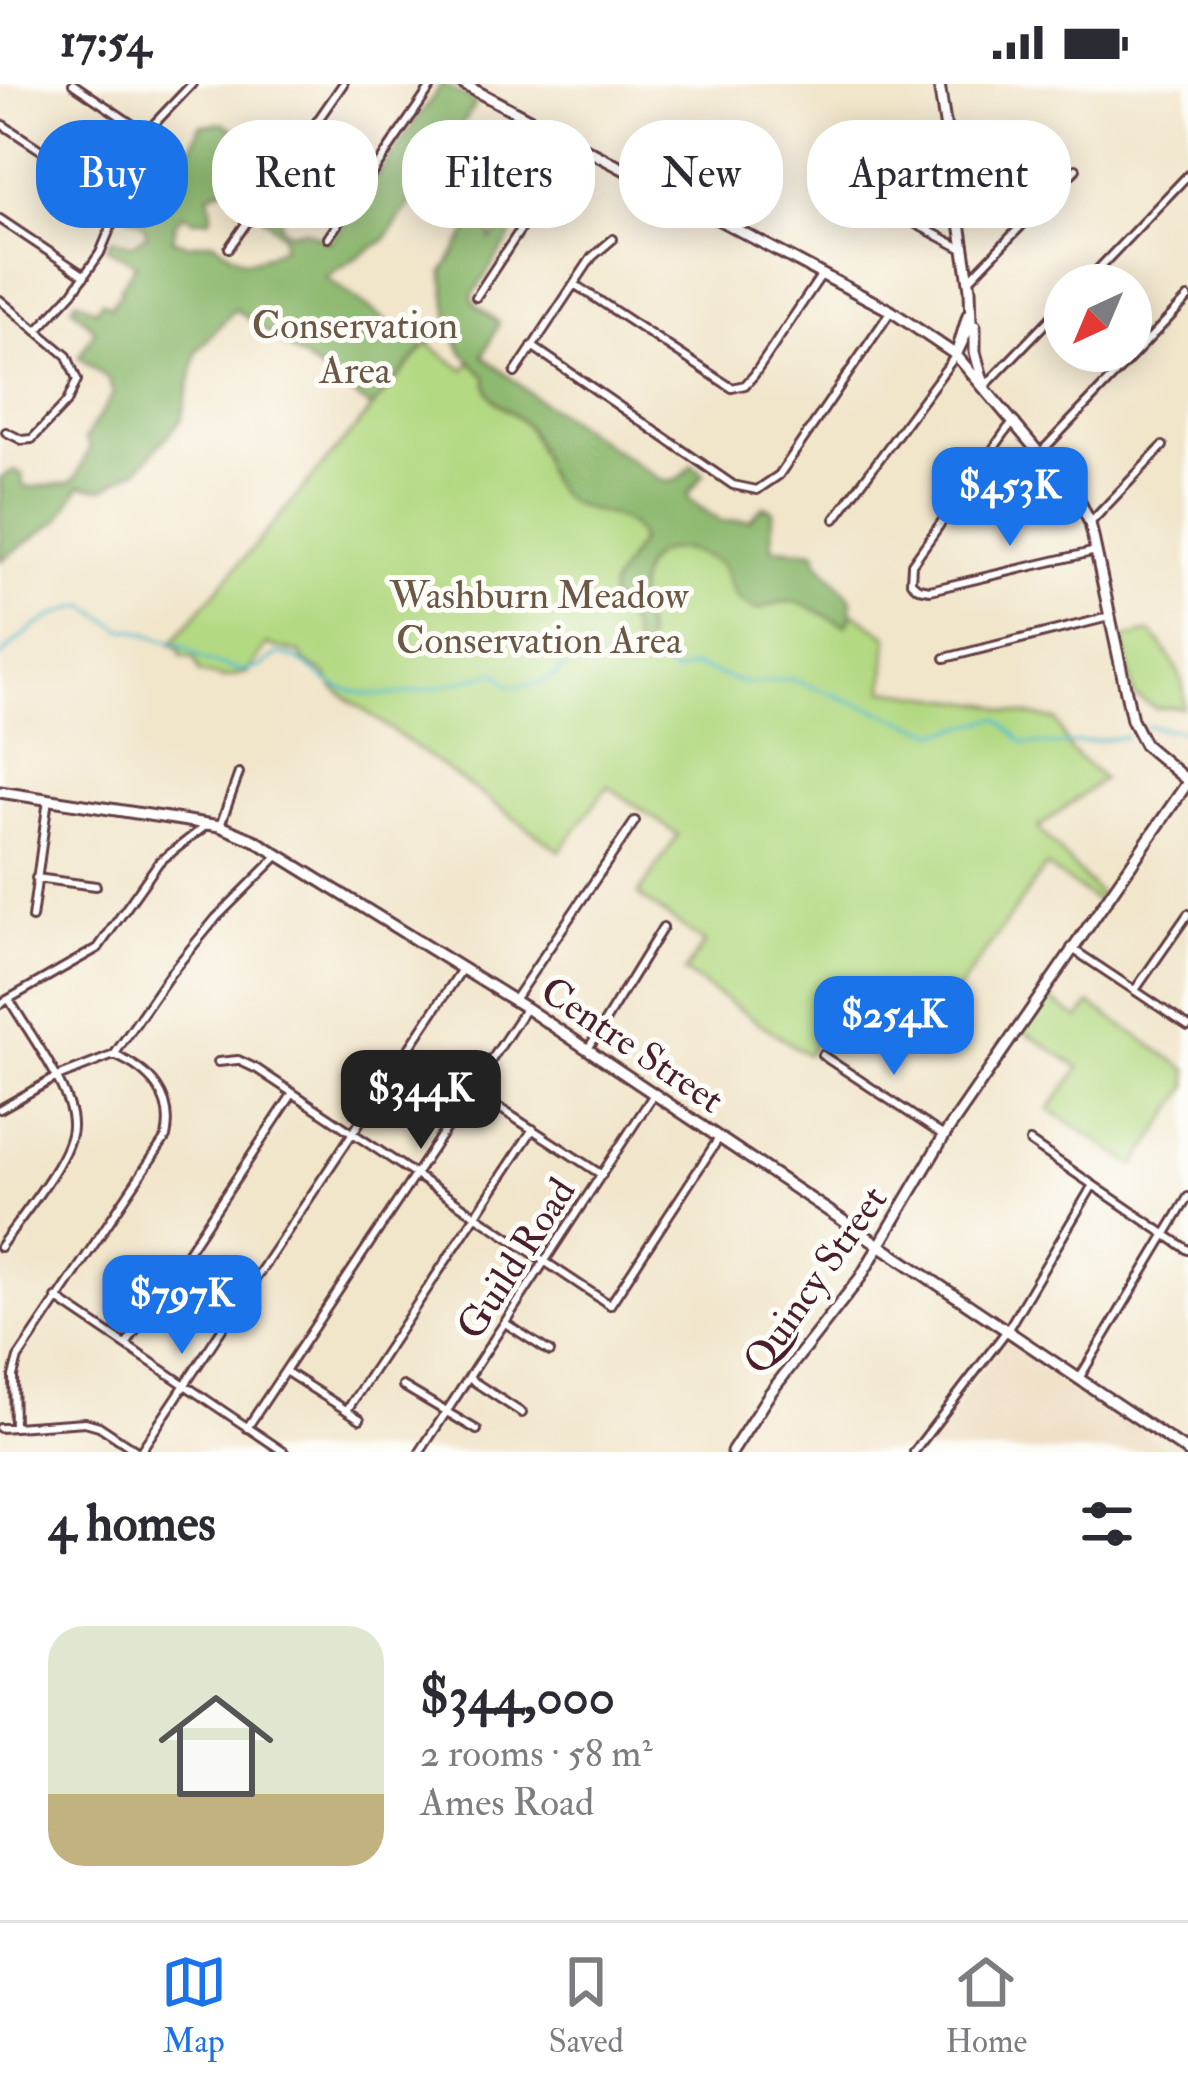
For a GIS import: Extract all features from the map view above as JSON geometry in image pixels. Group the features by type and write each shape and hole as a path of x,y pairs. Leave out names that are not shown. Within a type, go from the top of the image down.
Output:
{"main road":[{"path":"463,84 531,120"},
{"path":"939,84 969,280 968,336 956,355"},
{"path":"736,228 891,310 956,355 1041,452 1079,500 1090,523 1124,690 1139,735 1188,782"},
{"path":"970,304 985,387"},
{"name":"Quincy Street","path":"732,1452 770,1393 881,1247 944,1136 1188,782"},
{"name":"Centre Street","path":"0,792 214,825 279,855 514,1000 1188,1452"}],"street":[{"path":"73,84 126,120"},
{"path":"156,120 192,84"},
{"path":"229,248 343,84"},
{"path":"328,238 433,84"},
{"path":"0,123 36,147"},
{"path":"969,280 1076,170"},
{"path":"1102,264 1188,175"},
{"path":"0,219 85,276"},
{"path":"38,331 85,276 108,228"},
{"path":"476,297 521,228"},
{"path":"923,228 966,251"},
{"path":"515,373 596,250 613,239"},
{"path":"574,284 732,388 745,385 754,375 822,274"},
{"path":"1041,452 1188,298"},
{"path":"0,300 71,362 76,373 74,391 32,439 6,432"},
{"path":"532,346 733,485 757,490 779,475 891,310"},
{"path":"985,387 1044,325"},
{"path":"835,519 956,355"},
{"path":"1016,423 912,564 911,582 917,588 935,589 1096,550"},
{"path":"1090,523 1163,446"},
{"path":"945,658 1109,617"},
{"path":"0,1247 70,1139 70,1109 4,1002 98,948 159,862 214,825 239,773"},
{"path":"32,918 48,799"},
{"path":"514,1000 635,821"},
{"path":"1,1106 114,1055 204,932 279,855"},
{"path":"36,878 96,886"},
{"path":"1135,991 1188,914"},
{"path":"588,1049 663,927"},
{"path":"1071,948 1188,1026"},
{"path":"0,1428 85,1422 139,1452 463,969"},
{"path":"248,1428 526,1008"},
{"path":"14,1426 13,1376 18,1358 166,1137 170,1118 160,1090 133,1063 114,1055"},
{"path":"821,1055 944,1136"},
{"path":"218,1062 238,1060 293,1093 610,1305 719,1138"},
{"path":"472,1090 602,1174"},
{"path":"126,1345 293,1093"},
{"name":"Guild Road","path":"420,1452 654,1094"},
{"path":"347,1410 532,1129"},
{"path":"1030,1142 1188,1250"},
{"path":"914,1452 1009,1329 1093,1185"},
{"path":"1080,1377 1188,1197"},
{"path":"56,1298 284,1452"},
{"path":"505,1323 550,1352"},
{"path":"285,1371 360,1419"},
{"path":"469,1378 523,1413"},
{"path":"403,1386 477,1430"}],"shaded area":[{"path":"1007,1340 1012,1342 1173,1452 920,1452"}],"green space":[{"path":"442,84 476,103 465,120 416,120"},
{"path":"212,124 212,213 209,219 188,217 188,154 200,125"},
{"name":"Conservation Area","path":"402,140 402,214 385,240 325,277 424,347 372,408 235,309 197,351 181,420 139,468 103,489 80,486 59,520 0,561 0,479 14,470 22,474 27,488 70,483 90,447 85,439 113,394 109,380 79,357 95,330 72,307 76,300 96,310 102,301 111,306 122,291 136,264 107,248 112,238 132,245 147,234 144,228 174,228 173,240 189,245 213,241 247,260 283,247 283,235 275,228 304,230 330,242 340,228 378,228 378,174"},
{"path":"470,228 484,228 491,239 501,230 511,236 472,296 499,323 483,356 537,399 661,480 675,480 692,465 704,474 688,494 689,500 722,522 750,520 763,506 773,510 772,548 816,551 818,561 852,600 845,625 796,602 758,610 748,606 736,597 721,565 697,553 672,550 661,552 644,569 639,599 647,641 641,648 634,644 631,628 610,598 611,587 640,541 636,531 620,519 577,506 553,486 532,435 495,400 486,377 463,353 450,327 443,272"},
{"name":"Washburn Meadow Conservation Area","path":"436,333 429,345 464,370 474,358 888,636 884,690 993,705 1056,720 1070,750 1103,779 1038,828 1101,896 1097,902 1046,866 933,1026 926,1021 894,1066 829,1022 807,1055 684,972 705,943 638,895 678,835 608,786 560,851 333,688 326,675 300,653 267,645 247,673 224,678 200,673 194,658 182,656 171,644"},
{"path":"1151,632 1180,676 1183,707 1155,708 1134,695 1122,639"},
{"path":"1045,996 1079,1019 1090,1004 1188,1070 1188,1087 1135,1166 1049,1109 1080,1068 1022,1030"}],"waterway":[{"path":"0,658 39,624 86,606 123,630 183,646 204,660 242,671 260,667 279,654 297,659 336,686 376,695 416,692 497,672 508,685 536,684 552,678 571,657 585,667 619,655 653,662 675,673 695,666 746,684 791,679 937,733 998,718 1024,743 1055,745 1126,737"},
{"path":"1146,726 1188,732"}]}
